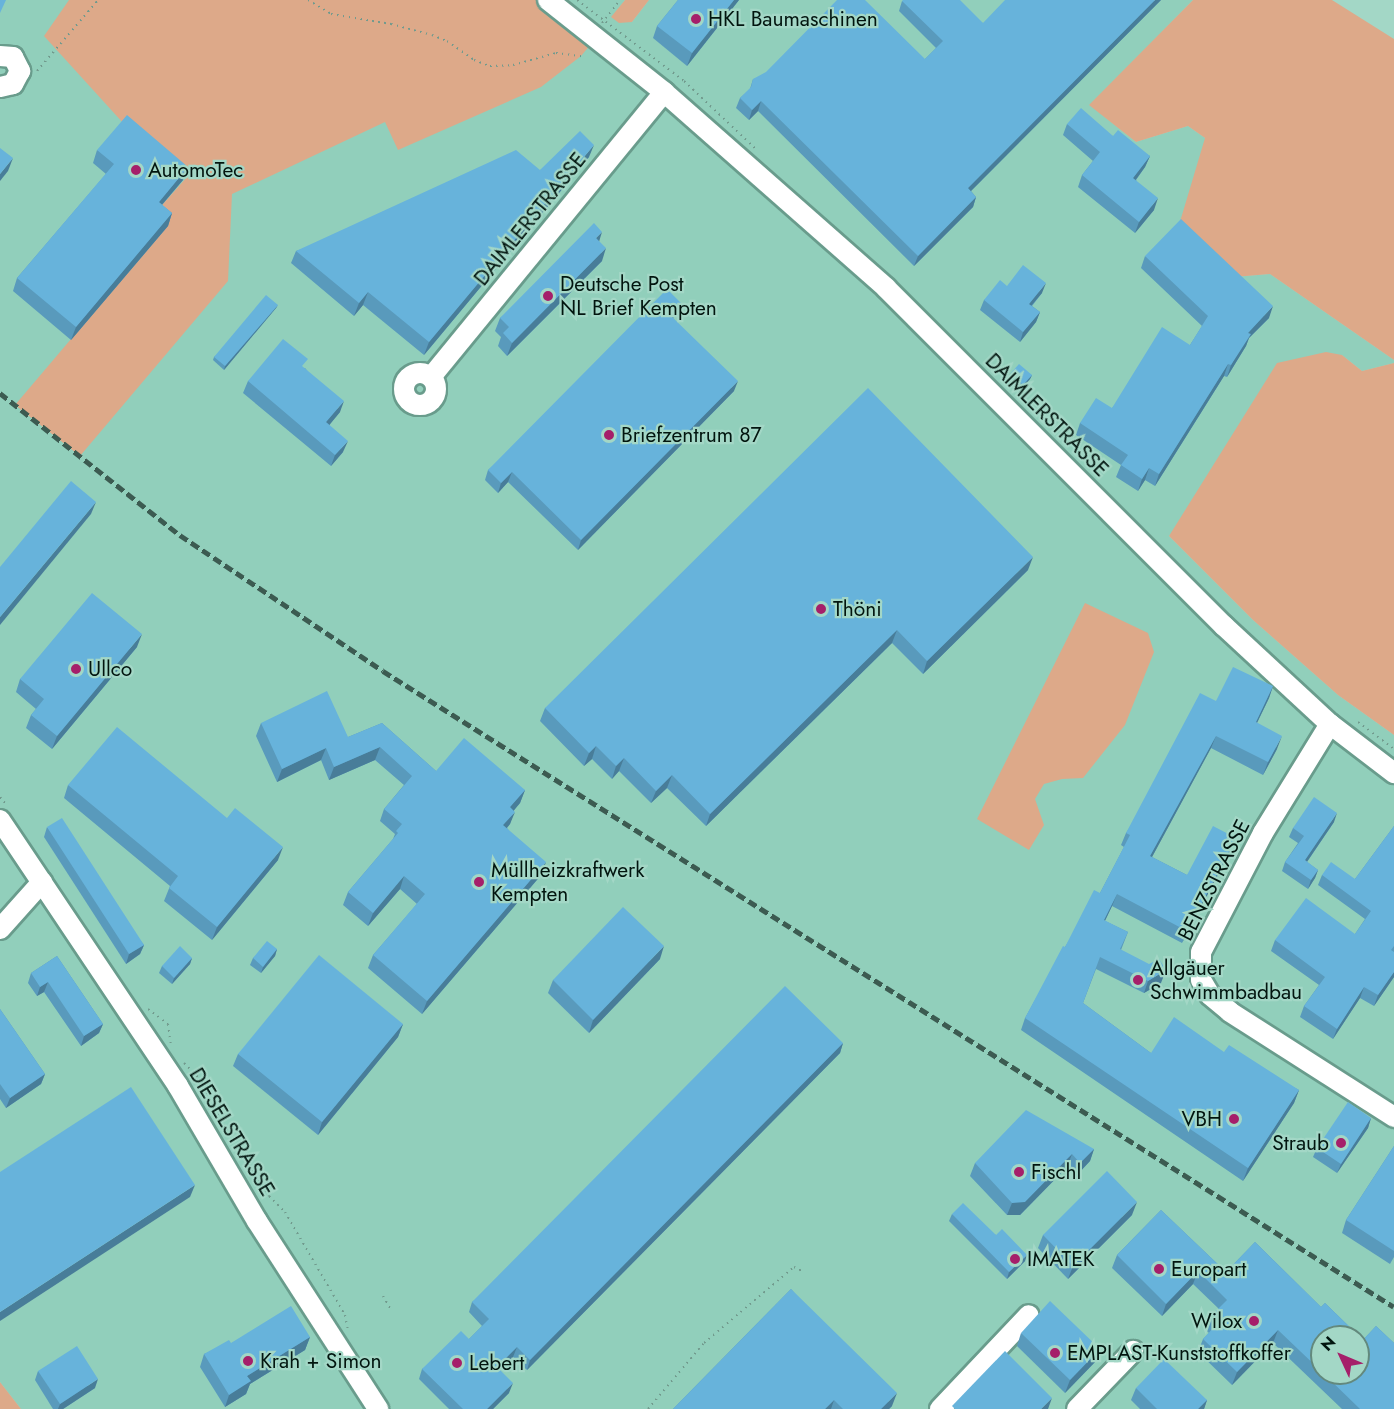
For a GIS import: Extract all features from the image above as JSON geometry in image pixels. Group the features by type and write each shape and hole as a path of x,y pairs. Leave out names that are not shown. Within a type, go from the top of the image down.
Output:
{"street":[{"name":"DAIMLERSTRASSE","path":"548,0 664,92 886,288 1108,512 1330,724 1394,772"},
{"path":"0,56 13,57 19,66 19,76 7,85"},
{"name":"DAIMLERSTRASSE","path":"431,376 664,92"},
{"name":"BENZSTRASSE","path":"1330,724 1263,833 1201,952 1202,980 1210,995 1230,1012 1394,1117"},
{"name":"DIESELSTRASSE","path":"0,820 178,1086 257,1221 378,1409"},
{"path":"0,928 42,882"},
{"path":"940,1409 1029,1315"},
{"path":"1077,1409 1133,1351"}],"path":[{"path":"7,85 32,76 98,0"},
{"path":"308,0 331,14 391,24 432,35 447,41 474,60 490,66 513,65 556,52 582,56"},
{"path":"592,34 620,0"},
{"path":"648,1409 704,1343 794,1267 804,1272"},
{"path":"383,1296 391,1310"}],"shaded area":[{"path":"0,0 625,0 612,17 632,22 649,0 1193,0 1090,105 1136,142 1188,126 1205,138 1234,277 1270,274 1394,360 1394,363 1362,371 1342,355 1169,536 1253,620 1338,695 1394,735 1394,1409 21,1409 0,1382"},
{"path":"69,0 548,0 597,37 581,56 541,87 398,150 385,122 232,194 228,281 80,456 15,405 167,226 154,214 187,177 124,124 44,36"},
{"path":"625,0 649,0 632,22 619,23 611,17"},
{"path":"1193,0 1332,0 1394,39 1394,360 1270,274 1234,277 1179,225 1205,138 1188,126 1136,142 1089,105"},
{"path":"1326,352 1342,355 1362,371 1394,363 1394,735 1338,695 1253,620 1169,536 1277,363"},
{"path":"1085,603 1148,633 1154,652 1125,725 1083,778 1062,779 1044,784 1035,799 1044,825 1029,850 977,819"},
{"path":"0,1382 21,1409 0,1409"}],"building":[{"path":"0,0 6,0 0,13"},
{"name":"HKL Baumaschinen","path":"678,0 734,0 692,53 657,26"},
{"path":"837,0 865,0 925,59 943,41 903,0 960,0 983,23 1005,0 1155,0 968,188 976,197 918,256 761,101 752,110 740,98 751,87 753,79 766,72"},
{"path":"1081,108 1113,136 1118,130 1150,156 1133,178 1158,198 1139,222 1082,175 1100,152 1067,124"},
{"path":"127,115 188,167 159,202 172,213 76,327 17,278 114,164 97,150"},
{"path":"580,131 594,145 429,342 368,292 359,303 296,251 516,150 540,170"},
{"path":"0,148 13,158 0,174"},
{"path":"1181,219 1273,306 1248,333 1251,334 1231,365 1228,364 1159,474 1149,468 1142,479 1121,465 1128,455 1080,423 1096,398 1112,408 1162,327 1190,345 1208,316 1145,256"},
{"name":"Deutsche Post NL Brief Kempten","path":"594,223 602,232 596,238 606,248 512,343 503,333 509,327 500,318"},
{"path":"1023,265 1046,283 1029,304 1040,312 1023,332 984,300 1000,280 1007,286"},
{"name":"Briefzentrum 87","path":"667,289 681,303 670,315 738,381 581,540 512,472 501,483 488,470"},
{"path":"266,295 278,305 225,366 214,357"},
{"path":"283,339 308,359 302,366 344,401 326,422 348,441 335,455 248,381"},
{"path":"1019,364 1032,375 1023,385 1011,373"},
{"name":"Thöni","path":"868,388 1033,557 927,661 897,630 710,814 672,775 656,791 624,758 616,766 596,746 589,753 545,708"},
{"path":"71,481 96,502 0,617 0,567"},
{"name":"Ullco","path":"92,593 142,634 57,736 31,715 44,699 20,679"},
{"path":"1233,667 1273,686 1256,722 1282,736 1268,762 1216,736 1150,856 1187,875 1213,826 1236,838 1187,931 1117,894 1104,920 1128,932 1120,949 1149,964 1159,959 1166,970 1148,981 1100,957 1083,1003 1151,1053 1174,1017 1224,1052 1229,1045 1299,1090 1248,1168 1025,1018 1094,890 1100,893 1130,835 1126,833 1200,693 1216,701"},
{"name":"Müllheizkraftwerk Kempten","path":"327,691 348,737 382,723 436,771 464,738 525,790 510,807 515,812 503,825 546,862 427,1001 373,955 425,894 404,876 373,913 348,892 398,833 396,831 402,824 384,809 412,776 380,747 334,767 326,748 282,769 261,723"},
{"path":"117,727 227,818 235,808 283,847 217,927 169,888 178,876 68,785"},
{"path":"1314,797 1337,813 1305,860 1318,870 1311,880 1285,862 1304,836 1293,828"},
{"path":"62,818 144,945 129,954 47,827"},
{"path":"1394,826 1394,946 1391,950 1394,952 1394,972 1378,995 1364,987 1337,1029 1304,1006 1325,977 1275,940 1306,898 1355,934 1371,911 1322,875 1331,862 1355,879"},
{"path":"623,907 664,946 593,1020 553,980"},
{"path":"267,941 277,949 263,967 253,958"},
{"path":"180,946 192,958 174,978 162,966"},
{"path":"319,955 403,1024 322,1122 238,1054"},
{"path":"57,956 103,1024 84,1036 48,982 40,987 31,973"},
{"path":"785,986 843,1043 530,1360 517,1347 497,1367 513,1383 487,1409 463,1409 422,1369 461,1331 469,1339 489,1319 472,1302"},
{"path":"0,1009 45,1074 10,1098 0,1084"},
{"path":"131,1087 195,1185 0,1312 0,1172"},
{"name":"Straub","path":"1348,1102 1371,1118 1341,1164 1317,1148"},
{"name":"Fischl","path":"1026,1110 1094,1149 1080,1163 1072,1154 1025,1202 1012,1203 975,1163"},
{"path":"1394,1146 1394,1251 1346,1220"},
{"path":"1107,1171 1137,1202 1073,1266 1043,1235"},
{"path":"963,1203 996,1235 1002,1229 1027,1255 1009,1272 952,1214"},
{"path":"1161,1210 1226,1272 1255,1242 1321,1307 1325,1303 1348,1325 1310,1325 1310,1361 1278,1330 1237,1372 1203,1339 1217,1324 1210,1317 1227,1300 1198,1271 1166,1304 1117,1255"},
{"path":"791,1289 897,1393 881,1409 843,1409 834,1400 825,1409 673,1409"},
{"name":"EMPLAST-Kunststoffkoffer","path":"1050,1301 1100,1349 1070,1380 1021,1333"},
{"name":"Krah + Simon","path":"291,1306 310,1337 247,1376 251,1381 229,1395 204,1354 229,1340 231,1343"},
{"path":"1376,1326 1394,1343 1394,1409 1360,1409 1335,1385 1370,1385 1370,1332"},
{"path":"77,1346 98,1379 60,1404 38,1371"},
{"path":"1005,1351 1052,1398 1041,1409 955,1409 952,1406"},
{"path":"1164,1359 1207,1400 1198,1409 1157,1409 1136,1388"}],"railway":[{"path":"0,393 180,535 383,671 1394,1307"}],"place":[{"name":"HKL Baumaschinen","path":"696,19"},
{"name":"AutomoTec","path":"136,170"},
{"name":"Deutsche Post NL Brief Kempten","path":"548,296"},
{"name":"Briefzentrum 87","path":"609,435"},
{"name":"Thöni","path":"821,609"},
{"name":"Ullco","path":"76,669"},
{"name":"Müllheizkraftwerk Kempten","path":"479,882"},
{"name":"Allgäuer Schwimmbadbau","path":"1138,980"},
{"name":"VBH","path":"1234,1119"},
{"name":"Straub","path":"1341,1143"},
{"name":"Fischl","path":"1019,1172"},
{"name":"IMATEK","path":"1015,1259"},
{"name":"Europart","path":"1159,1269"},
{"name":"Wilox","path":"1254,1321"},
{"name":"EMPLAST-Kunststoffkoffer","path":"1055,1353"},
{"name":"Krah + Simon","path":"248,1361"},
{"name":"Lebert","path":"457,1363"}]}
